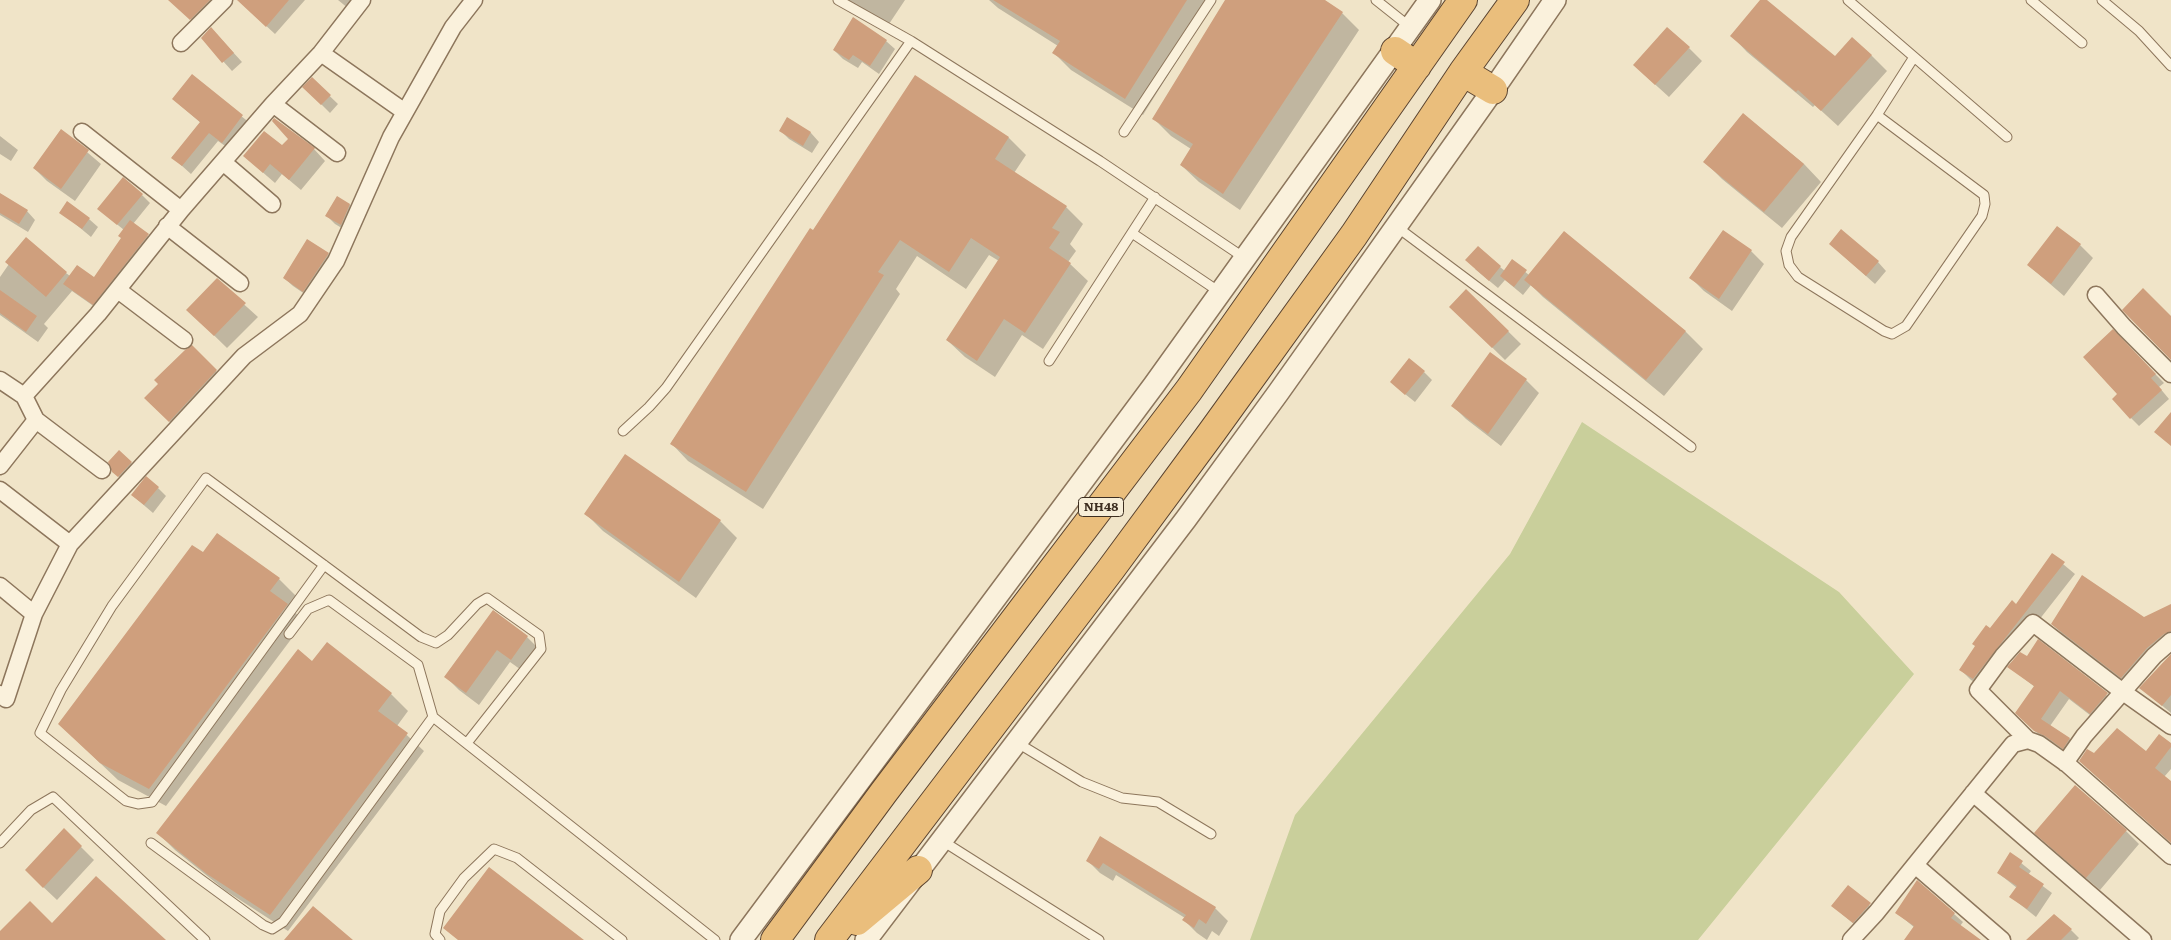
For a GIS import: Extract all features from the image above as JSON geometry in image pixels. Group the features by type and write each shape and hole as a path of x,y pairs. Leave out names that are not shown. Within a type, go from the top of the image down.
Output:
{"highway":[{"name":"NH48","path":"775,940 884,792 1189,390 1463,0"},
{"path":"829,940 1111,569 1212,432 1354,235 1463,72 1515,0"},
{"path":"1395,50 1417,66"},
{"path":"1463,72 1493,90"},
{"path":"837,940 918,870"}],"street":[{"path":"181,44 224,0"},
{"path":"24,396 98,314 181,210 273,104 321,53 362,0"},
{"path":"2,701 34,614 70,544 244,356 300,314 336,261 391,137 453,27 474,0"},
{"path":"741,940 1079,488 1246,259 1359,97 1430,0"},
{"path":"866,940 940,840 1192,511 1493,90 1555,0"},
{"path":"321,53 406,112"},
{"path":"273,104 336,153"},
{"path":"82,132 181,210"},
{"path":"223,162 272,204"},
{"path":"168,226 240,283"},
{"path":"118,290 184,340"},
{"path":"2096,295 2124,327 2171,374"},
{"path":"0,380 24,396 36,420 102,470"},
{"path":"0,466 36,420"},
{"path":"0,490 70,544"},
{"path":"0,586 34,614"},
{"path":"2171,726 2033,623 2003,656 1978,690 2028,740 2039,744 2065,763 2171,856"},
{"path":"2065,763 2084,736 2154,656 2171,641"},
{"path":"1851,940 1915,865 2013,744 2028,740"},
{"path":"1972,793 2143,940"},
{"path":"1915,865 2002,940"}],"lane":[{"path":"838,0 911,41 1155,197 1246,259"},
{"path":"1124,132 1211,0"},
{"path":"1376,0 1410,28"},
{"path":"1848,0 2007,137"},
{"path":"2031,0 2082,43"},
{"path":"2102,0 2139,31 2171,66"},
{"path":"623,431 666,388 911,41"},
{"path":"1877,115 1984,194 1985,204 1982,216 1906,326 1892,334 1884,331 1798,277 1789,265 1786,251 1791,237 1877,115 1914,57"},
{"path":"1048,361 1155,197"},
{"path":"1396,226 1691,447"},
{"path":"1132,233 1221,293"},
{"path":"324,565 152,802 138,804 126,801 40,733 61,690 112,606 206,478 324,565 421,637 436,643 448,635 477,604 487,598 539,635 541,649 468,743"},
{"path":"289,634 308,609 329,600 418,666 433,717 715,940"},
{"path":"151,842 263,925 272,929 283,922 433,717"},
{"path":"1016,742 1082,782 1122,798 1158,802 1211,834"},
{"path":"0,843 31,810 53,797 205,940"},
{"path":"940,840 1099,940"},
{"path":"440,940 435,934 440,910 464,878 494,849 517,858 622,940"}],"green space":[{"path":"1582,422 1839,592 1914,674 1698,940 1250,940 1295,815 1510,554"}],"building":[{"path":"168,0 210,0 190,20"},
{"path":"237,0 289,0 266,27"},
{"path":"993,0 1187,0 1125,99 1052,53 1060,41"},
{"path":"1225,0 1325,0 1343,12 1223,194 1180,165 1193,144 1152,119"},
{"path":"1760,0 1767,0 1835,56 1852,37 1872,55 1821,111 1798,90 1796,92 1730,36"},
{"path":"853,17 887,40 870,66 853,55 849,60 833,50"},
{"path":"211,27 234,53 222,63 201,38"},
{"path":"1667,27 1690,47 1655,85 1633,65"},
{"path":"192,74 243,115 222,143 209,133 182,166 171,158 200,122 172,99"},
{"path":"915,75 1009,137 995,159 1067,206 1052,228 1060,232 1049,248 1071,263 1025,333 1004,319 977,361 946,340 1000,257 971,238 949,272 900,240 878,272 884,275 746,492 670,444 810,228 813,230"},
{"path":"312,77 331,95 321,105 302,87"},
{"path":"1743,113 1804,164 1764,212 1703,162"},
{"path":"787,117 811,132 803,146 779,131"},
{"path":"274,118 315,148 289,180 270,164 263,173 243,156 264,131 282,145 288,139 272,121"},
{"path":"61,129 89,150 61,189 33,168"},
{"path":"123,177 143,194 117,225 97,209"},
{"path":"0,193 28,210 19,224 0,213"},
{"path":"337,196 350,204 341,225 325,216"},
{"path":"67,201 90,218 82,229 59,213"},
{"path":"130,220 149,234 93,305 63,284 77,265 94,277 121,238 118,236"},
{"path":"2057,226 2081,244 2051,284 2027,265"},
{"path":"1841,229 1879,261 1866,276 1829,244"},
{"path":"1723,230 1752,250 1719,299 1689,278"},
{"path":"1564,231 1686,331 1646,380 1524,280"},
{"path":"26,237 67,272 46,297 5,262"},
{"path":"307,239 329,253 303,292 283,278"},
{"path":"1478,246 1501,266 1489,281 1465,260"},
{"path":"1512,259 1527,270 1514,287 1500,276"},
{"path":"217,278 246,303 214,336 186,310"},
{"path":"2143,288 2171,316 2171,360 2122,310"},
{"path":"1466,289 1509,331 1492,348 1449,307"},
{"path":"0,290 37,316 26,332 0,313"},
{"path":"2113,329 2156,374 2151,378 2162,390 2130,419 2112,399 2117,394 2083,357"},
{"path":"192,345 217,370 169,422 144,398 158,384 154,380"},
{"path":"1490,352 1527,379 1488,434 1451,406"},
{"path":"1409,358 1425,371 1405,395 1390,382"},
{"path":"2171,412 2171,446 2154,432"},
{"path":"119,450 132,462 118,477 112,472 108,462"},
{"path":"625,454 721,520 679,582 584,514"},
{"path":"146,476 159,487 144,505 131,495"},
{"path":"217,533 280,578 270,591 288,604 149,789 100,763 58,724 192,545 203,552"},
{"path":"2052,553 2065,562 1973,679 1959,670 1975,646 1972,644 1986,625 1990,628 2012,600 2016,604"},
{"path":"2082,575 2144,617 2171,604 2171,631 2164,634 2147,648 2121,678 2051,624"},
{"path":"493,610 528,636 511,660 497,650 466,693 444,677"},
{"path":"2038,639 2108,693 2090,714 2060,691 2041,719 2070,738 2063,749 2045,736 2034,731 2015,713 2034,686 2007,667 2020,652 2027,656"},
{"path":"327,642 392,693 378,711 408,733 270,915 207,874 156,833 298,649 312,661"},
{"path":"2171,654 2171,695 2162,706 2139,688"},
{"path":"2117,728 2146,751 2159,734 2171,743 2171,747 2155,768 2171,781 2171,843 2079,761 2087,749 2094,753"},
{"path":"2075,785 2127,830 2086,878 2034,833"},
{"path":"64,828 82,846 43,888 25,870"},
{"path":"1100,836 1216,907 1206,924 1199,919 1194,928 1182,920 1186,915 1103,863 1099,869 1086,861"},
{"path":"2010,852 2023,861 2019,867 2044,884 2027,909 2009,897 2017,886 1997,873"},
{"path":"489,867 584,940 458,940 443,928"},
{"path":"96,876 166,940 0,940 0,931 30,901 52,923"},
{"path":"1917,880 1955,913 1951,918 1981,940 1904,940 1914,926 1895,913"},
{"path":"1848,885 1871,903 1853,923 1831,906"},
{"path":"313,906 353,940 284,940"},
{"path":"2054,914 2072,929 2061,940 2026,940"}]}
